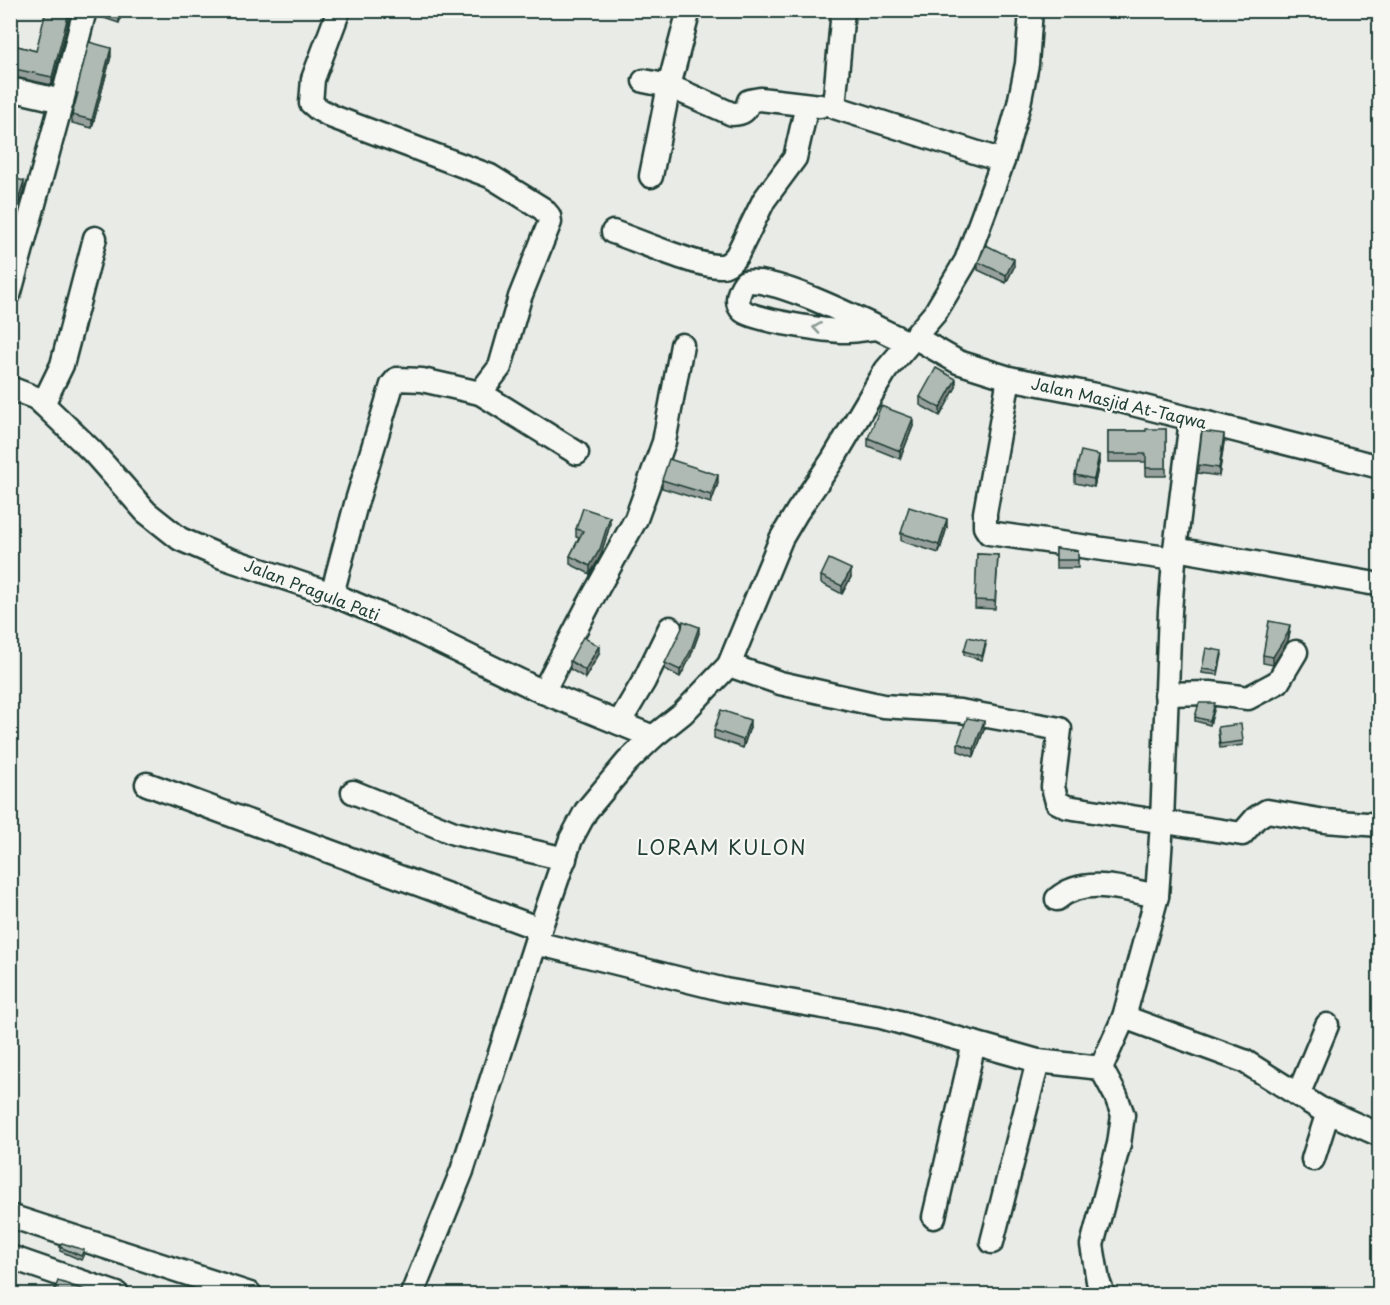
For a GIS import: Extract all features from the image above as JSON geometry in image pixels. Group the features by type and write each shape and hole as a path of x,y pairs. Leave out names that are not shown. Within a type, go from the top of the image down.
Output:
{"street":[{"path":"10,292 85,10"},
{"path":"339,10 313,79 311,103 333,117 490,176 543,209 549,216 549,227 520,297 500,367 480,393"},
{"path":"651,176 669,86 689,10"},
{"path":"834,107 843,10"},
{"path":"412,1294 462,1171 571,839 586,810 627,762 683,713 729,665 781,539 855,424 875,386 893,361 935,313 966,261 1003,161 1019,104 1027,64 1031,10"},
{"path":"644,81 669,86 732,114 740,114 746,110 749,101 760,99 834,107 1003,161"},
{"path":"10,89 62,101"},
{"path":"613,232 705,264 724,266 732,262 764,200 795,158 807,105"},
{"path":"43,404 62,365 95,238"},
{"name":"Jalan Masjid At-Taqwa","path":"875,328 838,331 799,325 750,315 741,309 737,300 745,282 758,280 798,292 875,328 912,340 958,362 1009,378 1101,396 1377,466"},
{"path":"543,692 636,519 664,442 682,345"},
{"path":"1009,378 985,513 984,527 989,533 1175,554 1370,584"},
{"path":"332,594 392,385 397,380 422,380 480,393 577,453"},
{"name":"Jalan Pragula Pati","path":"10,388 36,398 43,404 93,452 146,512 180,539 222,557 332,594 411,628 543,692 653,737"},
{"path":"1101,1068 1124,1017 1158,896 1170,611 1191,420"},
{"path":"619,723 644,681 670,628"},
{"path":"1166,694 1210,693 1248,698 1278,682 1296,652"},
{"path":"729,665 780,683 883,706 960,711 1060,729 1053,787 1057,802 1066,807 1242,834 1267,811 1325,821 1380,825"},
{"path":"147,784 538,936 725,990 881,1017 1038,1060 1101,1068"},
{"path":"353,792 454,832 565,859"},
{"path":"1057,899 1069,892 1088,886 1111,887 1158,896"},
{"path":"1124,1017 1244,1062 1328,1112 1380,1135"},
{"path":"1298,1095 1327,1025"},
{"path":"934,1217 974,1043"},
{"path":"992,1242 1038,1060"},
{"path":"1101,1068 1123,1115 1119,1144 1092,1245 1098,1281 1103,1294"},
{"path":"1313,1159 1328,1112"},
{"path":"10,1216 250,1294"},
{"path":"10,1257 117,1294"}],"building":[{"path":"106,10 121,10 119,15"},
{"path":"46,11 68,16 52,77 10,68 10,44 36,51"},
{"path":"89,42 111,48 92,120 72,115"},
{"path":"10,177 24,181 19,197 10,196"},
{"path":"986,245 1014,259 1006,275 978,262"},
{"path":"936,368 956,379 940,408 920,397"},
{"path":"881,406 913,418 900,451 868,438"},
{"path":"1146,429 1166,429 1166,468 1146,468 1146,454 1108,454 1108,431 1146,431"},
{"path":"1202,431 1224,434 1219,468 1198,465"},
{"path":"1081,451 1099,455 1094,479 1075,475"},
{"path":"669,459 718,475 711,495 662,480"},
{"path":"909,507 947,519 939,545 901,533"},
{"path":"583,508 610,517 600,549 590,566 570,556 583,531 576,529"},
{"path":"1056,548 1078,551 1078,560 1056,560"},
{"path":"977,554 998,555 995,601 975,600"},
{"path":"829,559 851,569 842,586 821,576"},
{"path":"683,621 699,627 690,652 680,670 665,663 682,628"},
{"path":"1269,621 1290,625 1288,633 1273,657 1263,655"},
{"path":"583,637 599,646 585,670 570,661"},
{"path":"968,637 986,641 982,656 964,651"},
{"path":"1206,648 1222,651 1218,671 1202,669"},
{"path":"1199,703 1215,703 1210,721 1195,717"},
{"path":"721,710 750,720 743,740 714,730"},
{"path":"967,718 984,721 974,749 958,743"},
{"path":"1241,724 1243,741 1220,744 1218,727"},
{"path":"62,1243 84,1250 81,1256 60,1247"},
{"path":"58,1281 94,1293 94,1294 53,1294"}],"district":[{"name":"LORAM KULON","path":"722,848"}]}
